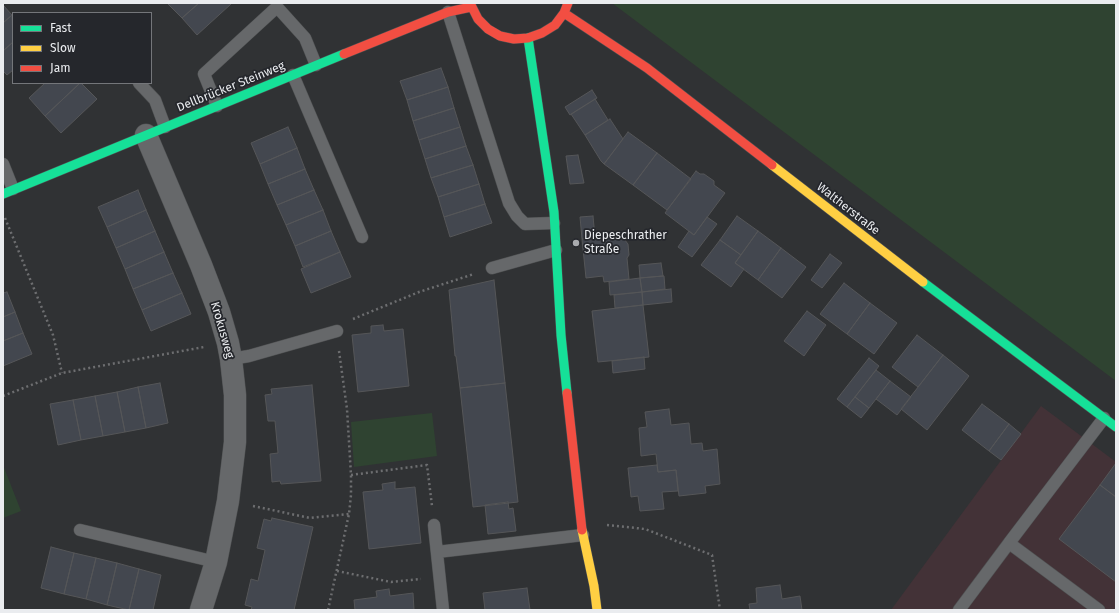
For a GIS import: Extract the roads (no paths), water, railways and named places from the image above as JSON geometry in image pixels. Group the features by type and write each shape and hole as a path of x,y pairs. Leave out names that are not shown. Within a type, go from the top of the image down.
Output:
{"street":[{"path":"470,5 478,19 488,29 500,36 514,39 528,38 542,33 555,25 564,13 568,3"},
{"name":"Dellbrücker Steinweg","path":"8,192 165,126 448,12 470,5"},
{"name":"Waltherstraße","path":"564,13 647,68 891,258 1116,427"},
{"path":"528,38 553,204 561,336 583,532 594,586 597,610"},
{"name":"Krokusweg","path":"146,135 201,265 219,312 230,351 235,395 235,442 228,500 216,562 201,610"}],"lane":[{"path":"217,106 204,74 277,7 305,38 316,66"},
{"path":"448,12 509,203 517,216 525,224 554,223"},
{"path":"293,75 362,237"},
{"path":"140,84 155,100 165,126"},
{"path":"3,164 8,192"},
{"path":"492,268 556,250"},
{"path":"230,351 249,356 337,331"},
{"path":"959,610 1104,418"},
{"path":"434,525 443,610"},
{"path":"80,530 216,562"},
{"path":"437,552 583,532"},
{"path":"1009,543 1099,610"}],"place":[{"name":"Diepeschrather Straße","path":"576,243"}]}
